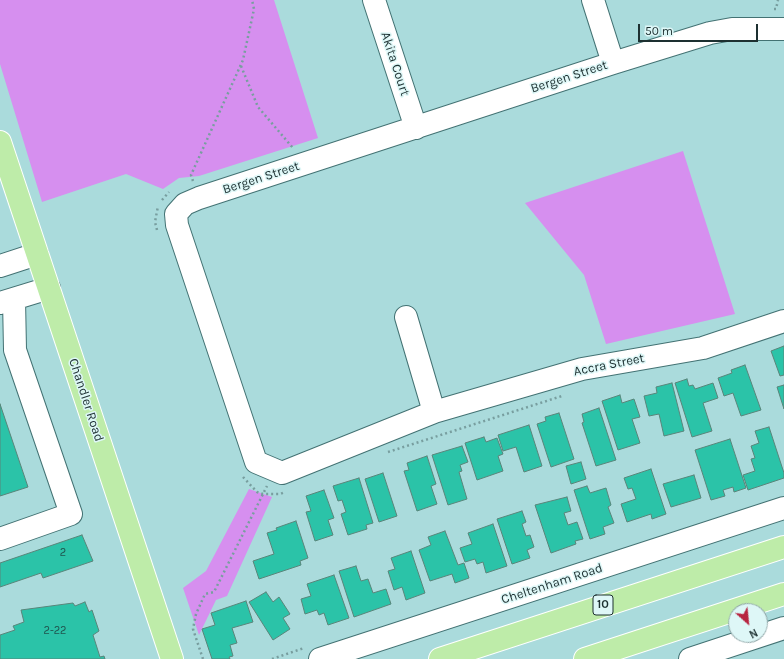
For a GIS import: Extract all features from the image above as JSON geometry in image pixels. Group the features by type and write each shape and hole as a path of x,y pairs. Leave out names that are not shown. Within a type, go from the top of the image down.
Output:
{"main road":[{"name":"Chandler Road","path":"0,142 172,659"},
{"name":"10","path":"440,659 784,547"},
{"path":"585,659 784,594"}],"street":[{"name":"Akita Court","path":"374,0 416,128"},
{"path":"593,0 613,63"},
{"name":"Bergen Street","path":"434,412 282,472 256,462 177,225 176,214 185,204 195,186 416,128 613,63 710,33 732,29 784,28"},
{"path":"0,266 37,254"},
{"path":"0,539 71,514 15,350 7,301 49,288"},
{"path":"406,317 434,412"},
{"name":"Accra Street","path":"434,412 582,369 703,348 784,321"},
{"name":"Cheltenham Road","path":"320,659 784,508"},
{"path":"690,659 784,628"}],"path":[{"path":"195,186 191,175 240,65 254,9 252,0"},
{"path":"240,65 258,107 294,150 287,152"},
{"path":"158,232 155,222 156,209 165,195 174,188"},
{"path":"384,454 565,395"},
{"path":"203,659 193,629 196,614 205,594 214,592 274,469"},
{"path":"242,476 257,492 263,494 280,494 292,488"}],"shaded area":[{"path":"0,0 274,0 318,138 199,176 179,178 163,189 126,174 42,202 0,64"},
{"path":"683,151 735,314 606,344 584,275 525,203"},
{"path":"249,489 272,497 227,596 216,600 199,635 183,588 206,571"}],"building":[{"path":"784,346 784,375 780,376 771,351"},
{"path":"745,365 761,410 741,416 733,393 724,396 718,378 732,373 731,370"},
{"path":"687,379 689,386 693,385 695,389 713,383 718,398 703,403 712,431 692,437 675,383"},
{"path":"672,383 684,431 664,436 659,414 649,416 644,396 657,393 656,387"},
{"path":"784,385 784,409 777,387"},
{"path":"620,395 622,403 634,399 640,417 632,419 640,443 618,450 602,401"},
{"path":"0,404 28,487 0,496"},
{"path":"599,408 616,460 596,466 582,423 584,422 582,414"},
{"path":"559,413 574,459 551,467 537,424 546,421 545,417"},
{"path":"529,425 542,466 524,472 516,447 503,451 498,435"},
{"path":"769,427 784,473 784,478 748,490 743,475 755,471 751,459 755,458 751,446 759,443 755,431"},
{"path":"484,437 486,442 497,438 503,454 498,456 503,471 477,480 465,443"},
{"path":"730,439 746,488 734,492 733,487 723,490 725,496 711,500 695,450"},
{"path":"462,446 468,462 460,465 462,471 459,472 467,499 448,505 432,455"},
{"path":"427,456 436,484 431,486 437,504 417,511 404,471 409,470 407,463"},
{"path":"581,462 586,479 571,484 566,466"},
{"path":"651,469 666,514 652,519 651,514 627,522 621,504 636,499 632,488 628,489 624,478"},
{"path":"383,473 397,516 379,522 365,479"},
{"path":"694,475 701,498 671,507 663,484"},
{"path":"359,478 373,523 366,525 367,529 348,535 341,514 346,512 342,500 338,501 333,486"},
{"path":"587,486 590,493 606,488 611,505 608,507 614,523 603,527 605,534 590,539 574,490"},
{"path":"324,490 334,518 328,520 333,535 315,541 306,512 311,511 306,496"},
{"path":"567,497 571,511 564,513 568,525 577,522 583,539 575,541 576,544 551,553 535,505"},
{"path":"522,511 526,522 522,524 526,536 530,535 534,547 527,550 530,558 512,564 497,519"},
{"path":"296,521 308,558 300,561 301,565 259,579 253,561 274,554 267,533"},
{"path":"493,524 507,566 486,573 483,562 477,564 475,559 465,562 460,548 472,544 468,533"},
{"path":"445,531 458,565 464,563 469,578 455,583 452,574 430,581 419,550 431,545 428,537"},
{"path":"82,535 93,561 43,578 41,573 0,587 0,563"},
{"path":"411,551 425,593 406,600 402,587 394,590 388,571 395,569 391,558"},
{"path":"356,566 361,581 368,579 373,593 386,589 391,604 354,617 339,571"},
{"path":"334,575 349,618 328,625 324,613 319,615 317,610 305,614 301,599 311,596 307,584"},
{"path":"266,592 273,602 279,597 290,614 283,618 290,629 273,640 249,602"},
{"path":"246,601 253,622 232,628 237,643 230,645 233,656 229,657 230,659 212,659 202,629 215,625 211,613"},
{"path":"85,602 89,612 92,610 99,631 93,635 100,657 104,656 105,659 0,659 0,635 15,630 13,626 24,622 21,610 73,603 75,606"}]}
